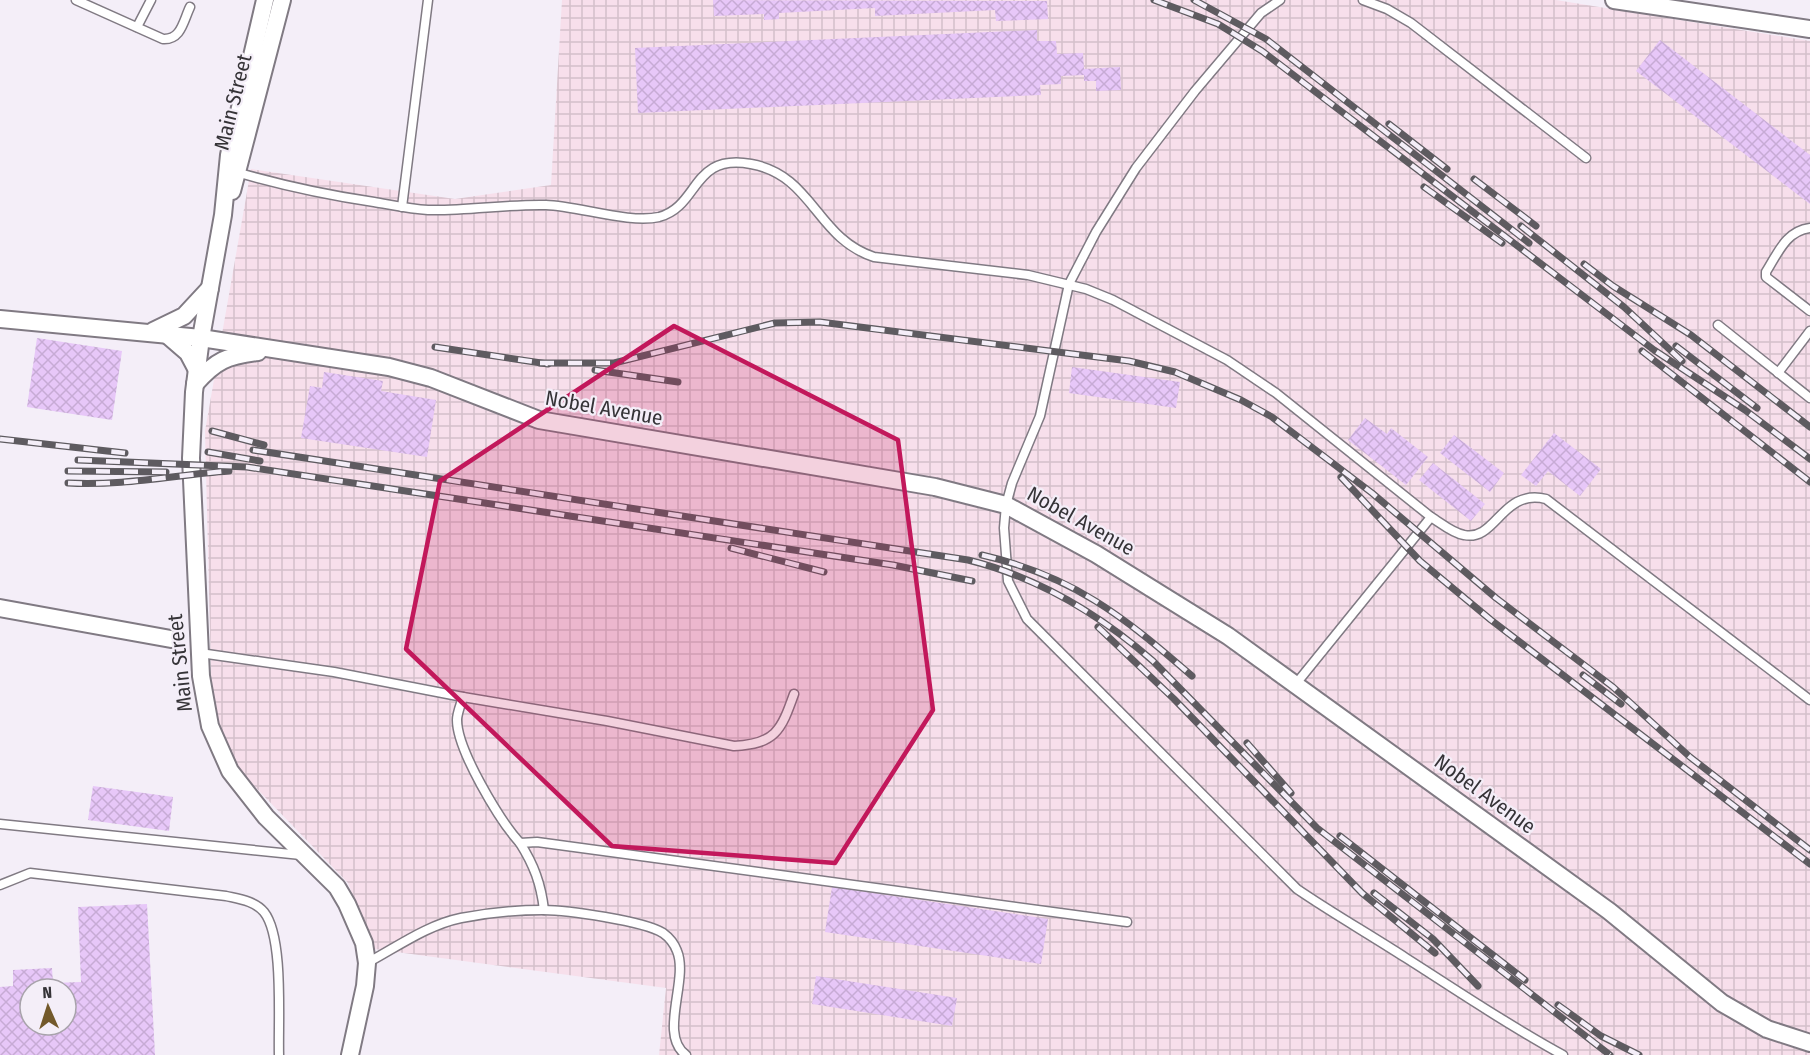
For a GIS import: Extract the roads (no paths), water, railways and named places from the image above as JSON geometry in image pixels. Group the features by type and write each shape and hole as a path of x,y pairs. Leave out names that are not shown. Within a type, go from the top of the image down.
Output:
{"street":[{"name":"Main Street","path":"232,172 238,110 265,0"},
{"name":"Main Street","path":"282,0 232,172 201,338 196,377 191,458 199,653 205,707 221,754 230,771 266,817 337,887 364,943 367,963 365,986 350,1055"},
{"path":"1614,0 1810,29"},
{"path":"212,286 184,315 157,333 188,352 196,377 223,358 277,349"},
{"name":"Nobel Avenue","path":"0,319 201,338 410,372 539,420 935,488 1006,505 1155,588 1228,636 1609,911 1722,1003 1767,1029 1810,1043"},
{"path":"0,608 171,639"}],"lane":[{"path":"76,0 85,2 163,39 177,36 190,7"},
{"path":"137,27 151,0"},
{"path":"402,207 428,0"},
{"path":"1280,0 1261,13 1195,91 1136,168 1096,232 1069,284 1040,416 1012,483 1006,505 1008,581 1028,619 1297,889 1341,920 1373,936 1529,1037 1563,1055"},
{"path":"1363,0 1387,9 1411,23 1586,158"},
{"path":"232,172 279,185 402,207 454,210 547,205 642,218 659,217 672,211 705,173 718,164 751,164 765,167 795,184 832,231 855,251 874,257 1029,275 1069,284 1113,300 1227,360 1276,393 1431,517 1466,536 1478,534 1488,528 1519,498 1533,496 1546,499 1810,700"},
{"path":"1810,228 1800,229 1787,238 1766,272 1766,278 1810,311"},
{"path":"1718,325 1810,398"},
{"path":"1778,373 1810,331"},
{"path":"1295,685 1431,517"},
{"path":"199,653 334,672 734,746 754,745 771,739 782,725 794,694"},
{"path":"463,697 457,720 466,753 508,829 520,843 533,865 541,888 544,910"},
{"path":"0,824 308,856"},
{"path":"520,843 537,842 1127,922"},
{"path":"0,885 30,873 226,896 248,901 263,910 274,929 276,947 279,1055"},
{"path":"367,963 433,927 461,918 544,910 644,925 673,941 679,954 680,972 674,1027 676,1041 686,1055"}],"railway":[{"path":"1154,0 1218,24 1262,51 1654,350 1745,410 1810,459"},
{"path":"1194,0 1266,39 1529,243"},
{"path":"1389,124 1447,169"},
{"path":"1474,179 1536,226"},
{"path":"1424,187 1502,243"},
{"path":"1521,226 1624,307 1682,361"},
{"path":"1584,264 1613,286 1691,335 1810,427"},
{"path":"540,363 614,363 775,323 820,322 1129,361 1175,372 1241,400 1272,417 1372,493 1496,598 1613,687 1690,757 1810,850"},
{"path":"1676,346 1757,408"},
{"path":"435,347 548,364"},
{"path":"1642,351 1810,482"},
{"path":"595,370 678,382"},
{"path":"212,431 264,445"},
{"path":"0,439 125,453"},
{"path":"253,450 968,560 994,567 1043,587 1089,613 1153,661 1317,828 1610,1055"},
{"path":"208,452 260,461"},
{"path":"78,460 247,467 893,565 972,581"},
{"path":"68,471 166,472"},
{"path":"68,483 129,482 229,471"},
{"path":"1341,477 1420,561 1491,620 1810,864"},
{"path":"731,548 824,572"},
{"path":"982,555 1044,574 1095,601 1143,635 1192,676"},
{"path":"1098,627 1174,699 1362,893 1435,953"},
{"path":"1583,675 1621,704"},
{"path":"1247,743 1291,793"},
{"path":"1340,836 1525,980"},
{"path":"1374,893 1433,939 1478,986"},
{"path":"1558,1005 1601,1036 1639,1055"}]}
